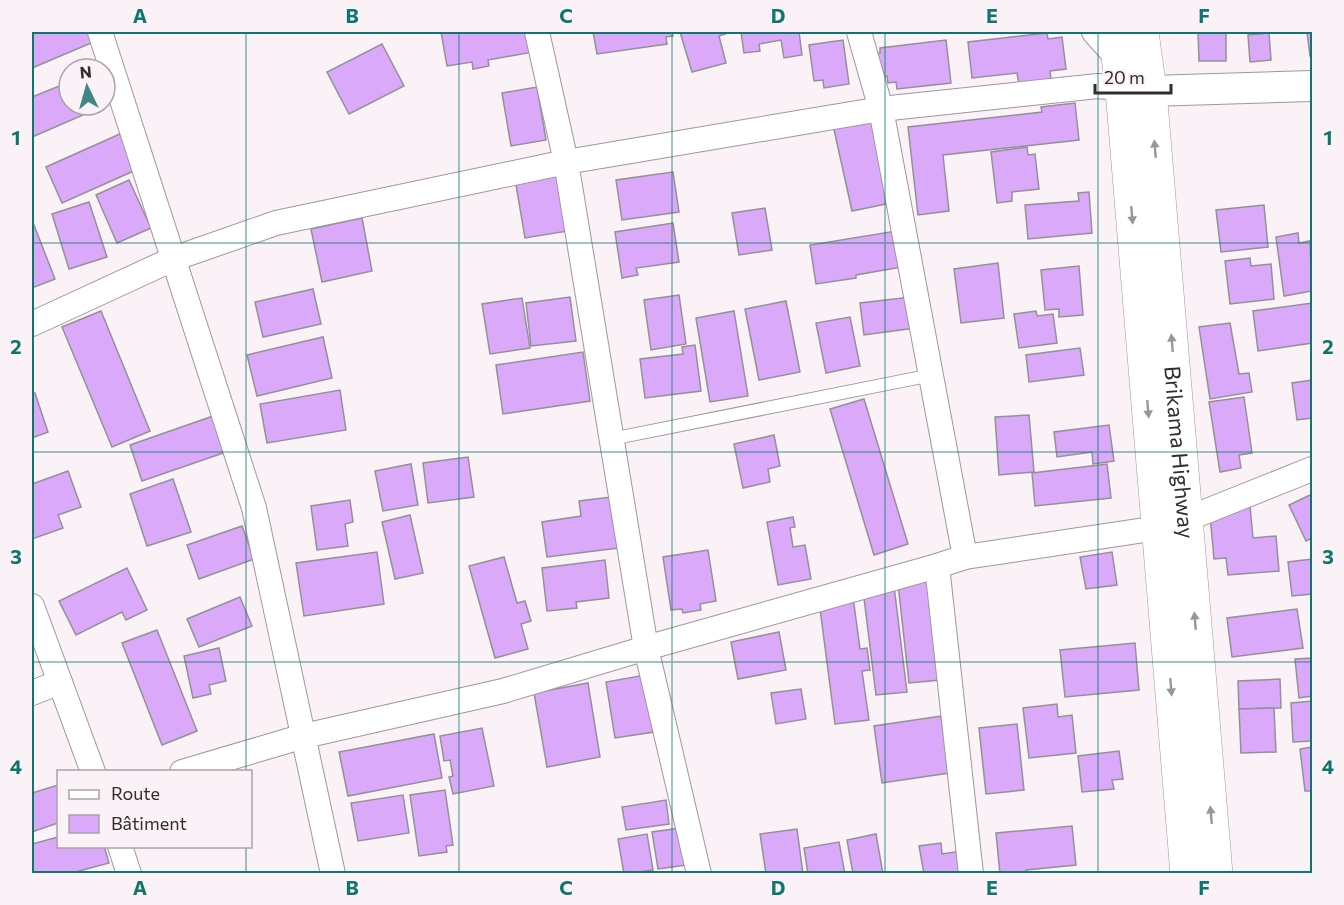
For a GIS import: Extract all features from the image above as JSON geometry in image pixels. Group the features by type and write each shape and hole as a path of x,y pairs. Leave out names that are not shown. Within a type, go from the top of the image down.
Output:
{"highway":[{"name":"Brikama Highway","path":"1142,32 1126,68 1172,523 1216,873"},
{"name":"Brikama Highway","path":"1172,523 1187,873"}],"street":[{"path":"100,32 254,508 333,873"},
{"path":"537,32 566,162 646,648 699,873"},
{"path":"859,32 881,109 964,557"},
{"path":"1094,32 1126,68"},
{"path":"32,324 173,259 276,223 566,162 881,109 1098,86 1126,68 1312,86"},
{"path":"185,770 304,736 503,691 646,648 937,567 964,557 1172,523 1312,469"},
{"path":"937,567 971,873"},
{"path":"32,606 93,770"},
{"path":"32,693 60,682"},
{"path":"121,848 129,873"}],"lane":[{"path":"611,439 932,375"}],"building":[{"path":"32,32 91,32 96,41 57,57 32,68"},
{"path":"441,32 530,32 533,52 488,60 489,66 473,69 472,62 447,66"},
{"path":"593,32 672,32 673,36 666,37 667,44 597,54"},
{"path":"680,32 731,32 719,36 726,63 692,72"},
{"path":"741,32 799,32 802,55 784,58 781,40 759,44 760,51 744,53"},
{"path":"1198,32 1226,32 1226,61 1199,61"},
{"path":"1307,32 1312,32 1312,56 1310,56"},
{"path":"1047,33 1048,39 1062,37 1066,69 1050,71 1051,79 1019,84 1017,73 972,78 968,42"},
{"path":"1269,33 1271,60 1250,62 1248,35"},
{"path":"843,40 849,84 824,88 823,80 814,81 809,45"},
{"path":"946,40 951,83 897,89 896,82 888,83 887,76 879,77 876,53 880,53 880,48"},
{"path":"382,44 404,86 349,114 327,72"},
{"path":"57,87 57,117 78,117 32,137 32,97"},
{"path":"537,87 546,140 511,146 502,93"},
{"path":"1075,103 1079,140 943,155 949,211 918,215 908,127 1042,112 1041,107"},
{"path":"876,115 896,202 852,211 833,125"},
{"path":"122,133 138,169 62,203 46,167"},
{"path":"1027,147 1028,155 1035,154 1039,189 1012,192 1012,201 997,203 991,152"},
{"path":"557,172 568,231 525,238 515,179"},
{"path":"673,172 679,212 622,220 616,180"},
{"path":"129,180 151,228 117,243 96,195"},
{"path":"1089,192 1092,233 1028,239 1025,205 1079,201 1078,193"},
{"path":"89,202 107,257 69,269 52,214"},
{"path":"1264,205 1268,247 1221,252 1216,210"},
{"path":"765,208 772,250 739,255 732,213"},
{"path":"362,218 372,271 322,282 311,229"},
{"path":"32,220 55,279 32,288"},
{"path":"673,223 679,262 636,268 638,275 622,278 615,232"},
{"path":"902,230 908,266 816,284 810,245"},
{"path":"1298,233 1299,243 1310,241 1312,291 1284,296 1276,237"},
{"path":"1250,258 1251,266 1271,264 1274,299 1230,304 1225,261"},
{"path":"998,263 1004,318 961,323 954,269"},
{"path":"1079,266 1083,315 1059,317 1059,309 1045,310 1041,270"},
{"path":"313,289 321,324 263,337 255,302"},
{"path":"679,295 686,344 651,350 644,300"},
{"path":"570,297 576,341 531,346 526,303"},
{"path":"911,297 915,328 864,335 860,303"},
{"path":"522,298 530,348 490,354 482,304"},
{"path":"786,301 800,372 759,380 745,309"},
{"path":"1312,303 1312,343 1258,351 1253,311"},
{"path":"101,311 150,431 112,447 62,327"},
{"path":"734,311 748,396 710,402 696,318"},
{"path":"1036,311 1037,316 1053,314 1057,343 1019,348 1014,314"},
{"path":"850,317 860,366 826,373 816,323"},
{"path":"1230,323 1239,374 1249,373 1252,392 1210,399 1199,327"},
{"path":"323,337 332,378 257,396 247,355"},
{"path":"695,345 701,391 645,398 640,359 683,354 682,347"},
{"path":"1080,348 1084,375 1029,382 1026,355"},
{"path":"583,352 590,401 503,414 496,365"},
{"path":"1312,380 1312,418 1297,420 1292,383"},
{"path":"340,390 346,430 267,443 260,404"},
{"path":"35,393 48,432 32,438 32,394"},
{"path":"1244,397 1252,453 1239,455 1241,468 1220,472 1209,402"},
{"path":"864,399 908,544 874,555 830,409"},
{"path":"1029,415 1034,472 999,475 995,417"},
{"path":"213,416 226,452 142,481 130,445"},
{"path":"1109,425 1114,461 1093,464 1092,452 1057,457 1054,432"},
{"path":"774,435 780,466 768,469 770,482 743,488 734,444"},
{"path":"468,457 474,497 428,503 423,463"},
{"path":"411,464 418,505 383,511 375,471"},
{"path":"1107,464 1111,498 1035,506 1032,473"},
{"path":"68,471 81,507 58,515 63,528 32,539 32,484"},
{"path":"173,479 191,532 147,546 130,494"},
{"path":"1312,494 1312,538 1306,541 1289,505"},
{"path":"611,497 618,548 547,557 542,522 581,516 579,501"},
{"path":"350,500 353,522 345,524 348,546 317,550 311,506"},
{"path":"1250,506 1253,538 1276,536 1279,571 1228,575 1226,558 1214,559 1210,515 1238,512 1240,507"},
{"path":"410,515 423,573 395,579 382,522"},
{"path":"793,517 795,527 790,528 793,547 805,545 811,579 778,585 767,522"},
{"path":"242,526 254,559 199,579 187,545"},
{"path":"708,550 716,601 700,604 701,610 683,613 682,609 671,610 663,557"},
{"path":"377,552 384,604 304,616 296,563"},
{"path":"1112,552 1117,585 1086,589 1080,557"},
{"path":"504,557 517,603 525,601 531,621 521,624 528,649 495,658 469,566"},
{"path":"1312,559 1312,594 1292,596 1288,562"},
{"path":"605,560 609,598 576,602 577,608 547,611 542,568"},
{"path":"127,568 147,610 126,620 122,612 76,635 59,601"},
{"path":"931,581 940,680 909,683 898,584"},
{"path":"894,586 907,692 876,695 863,590"},
{"path":"240,597 252,626 199,647 187,619"},
{"path":"853,597 860,649 867,648 870,670 862,671 869,720 835,724 819,601"},
{"path":"1297,609 1303,648 1232,657 1227,618"},
{"path":"157,630 197,731 162,745 122,643"},
{"path":"779,632 786,670 738,679 731,642"},
{"path":"1135,643 1139,690 1065,697 1060,650"},
{"path":"219,648 226,681 209,685 211,694 193,698 184,656"},
{"path":"1312,658 1312,696 1299,698 1295,659"},
{"path":"645,675 654,732 615,738 606,682"},
{"path":"1280,679 1281,708 1239,709 1238,681"},
{"path":"588,683 600,757 547,767 534,693"},
{"path":"801,689 806,719 776,724 771,693"},
{"path":"1312,701 1312,741 1293,742 1291,703"},
{"path":"1057,704 1058,717 1072,715 1076,753 1029,758 1023,708"},
{"path":"1274,708 1276,752 1241,753 1239,709"},
{"path":"941,716 949,773 882,783 874,726"},
{"path":"1017,724 1024,790 986,794 979,728"},
{"path":"482,728 494,786 453,794 449,777 453,776 450,760 444,761 440,736"},
{"path":"434,734 442,778 348,796 339,752"},
{"path":"1312,747 1312,791 1305,791 1300,749"},
{"path":"1119,751 1123,779 1112,780 1114,789 1082,792 1078,756"},
{"path":"57,785 57,823 32,832 32,793"},
{"path":"445,790 453,845 446,846 447,852 419,856 410,795"},
{"path":"403,795 409,833 358,841 351,803"},
{"path":"666,800 669,824 626,830 622,807"},
{"path":"1072,826 1076,865 1026,870 1026,874 1000,874 996,833"},
{"path":"687,827 693,864 658,869 652,832"},
{"path":"797,829 803,874 766,874 760,834"},
{"path":"647,834 653,870 624,874 618,839"},
{"path":"876,834 883,874 853,874 847,840"},
{"path":"57,837 57,848 105,848 109,863 68,874 32,874 32,844"},
{"path":"839,842 845,874 808,874 804,848"},
{"path":"941,843 942,854 961,851 965,874 924,874 919,846"}]}
